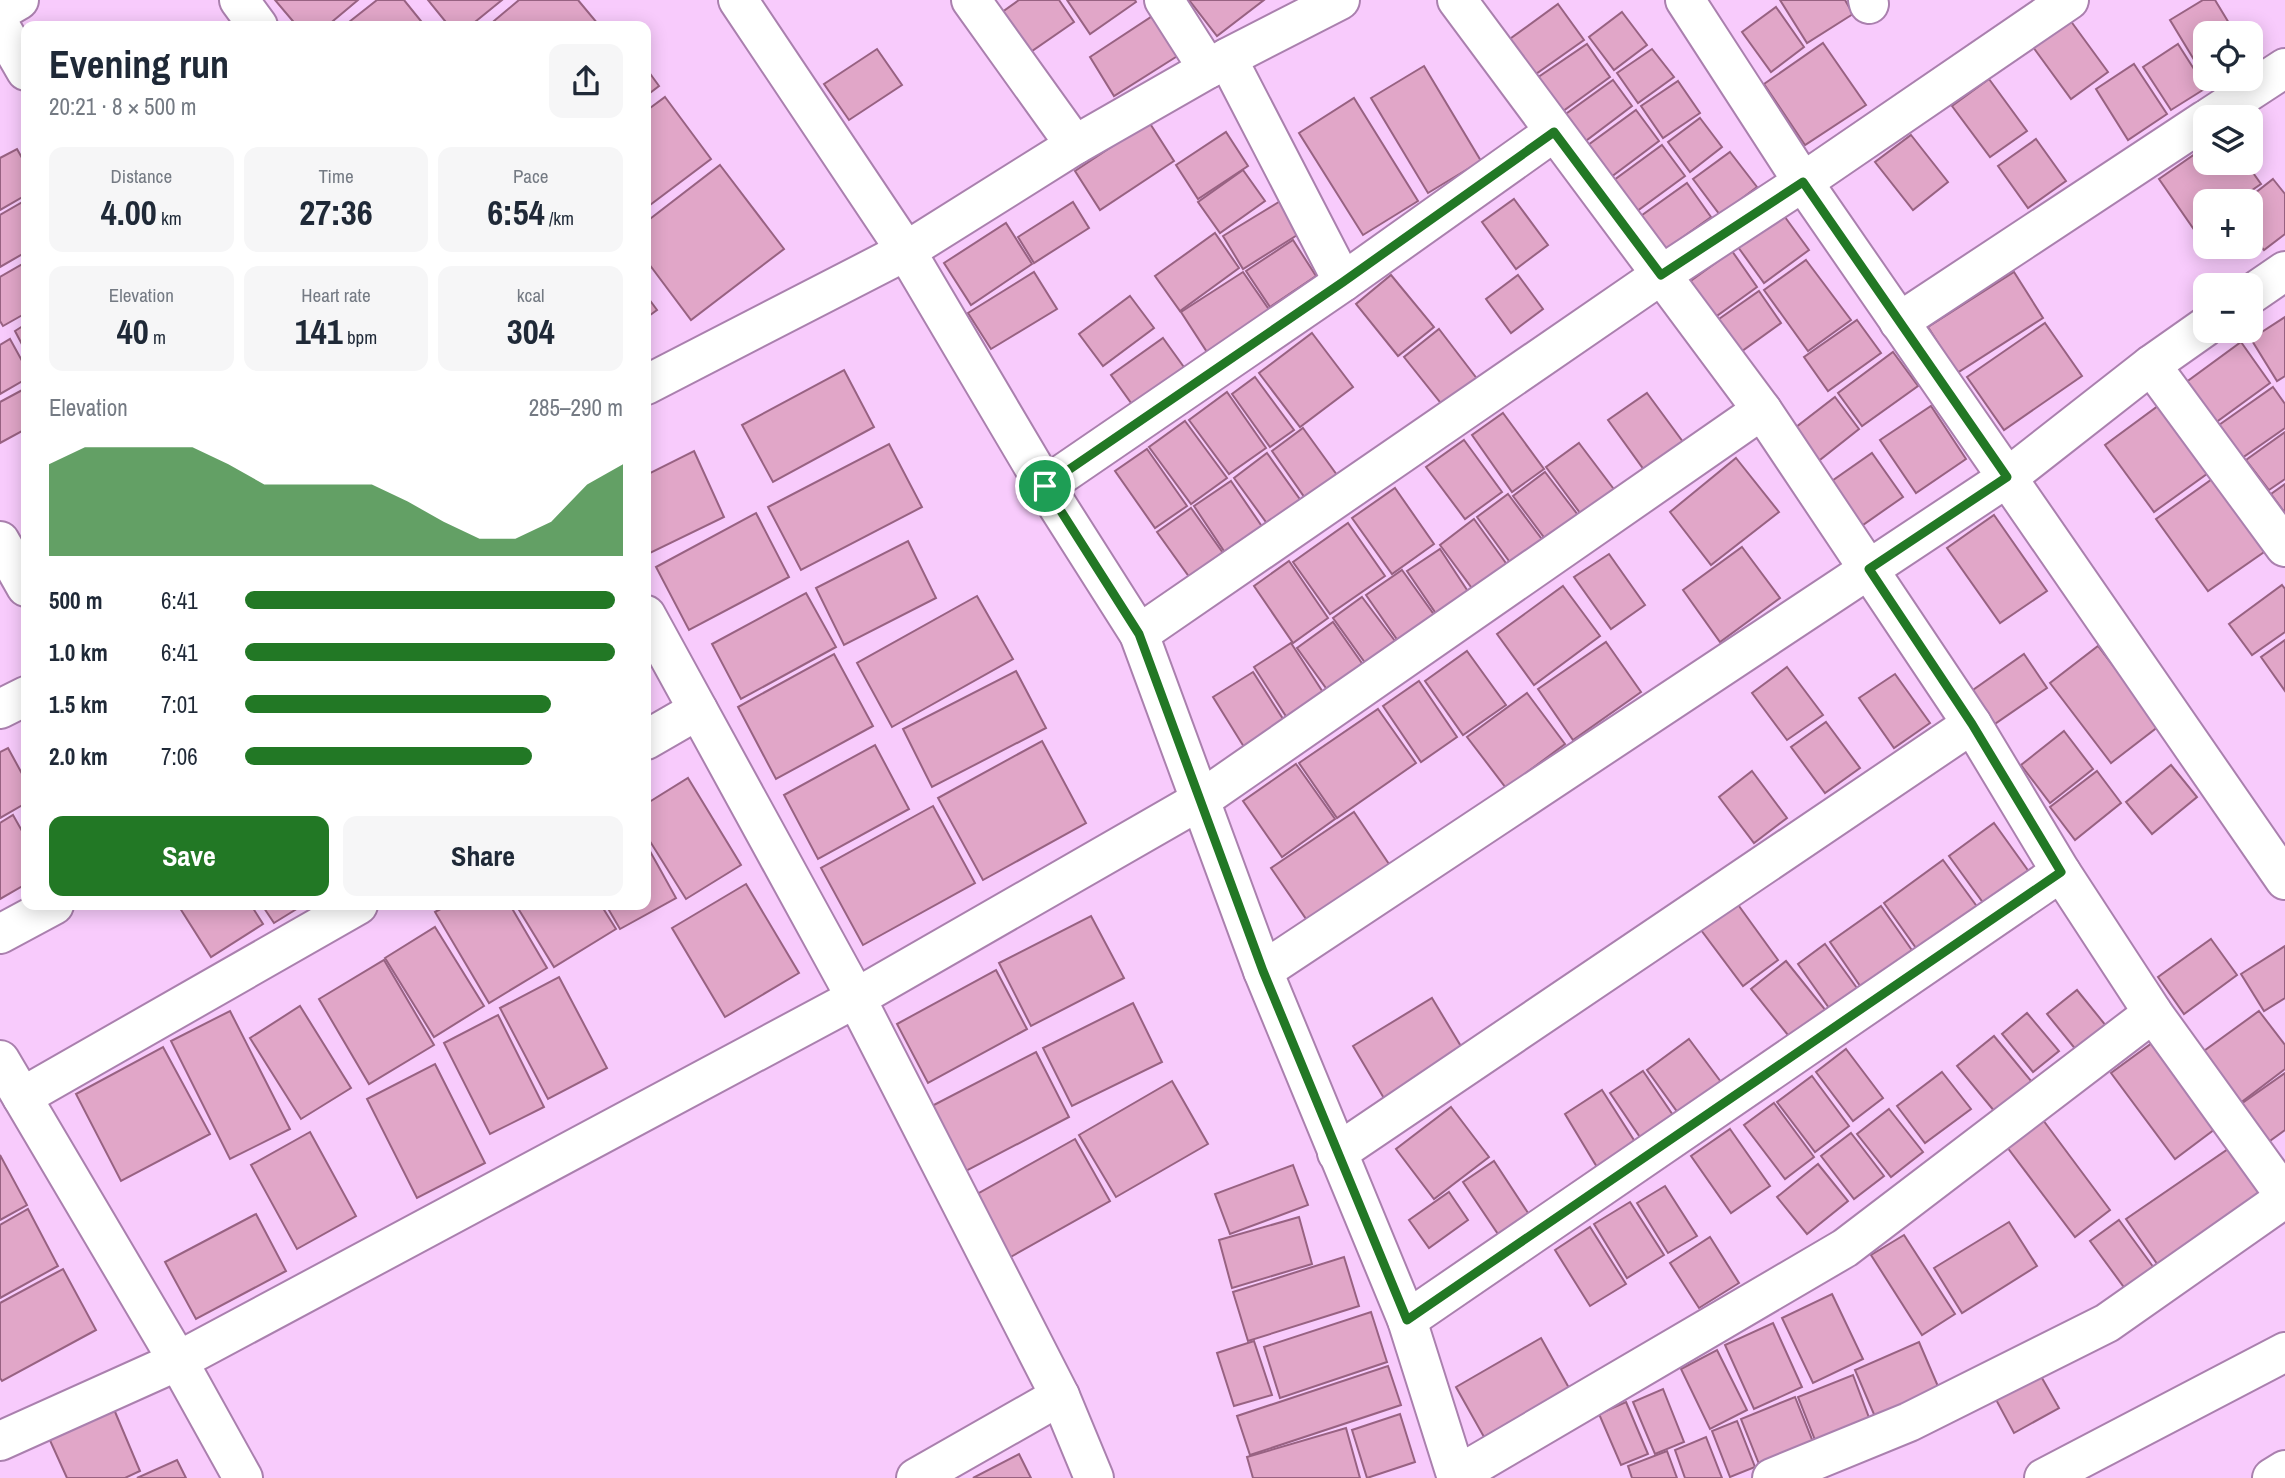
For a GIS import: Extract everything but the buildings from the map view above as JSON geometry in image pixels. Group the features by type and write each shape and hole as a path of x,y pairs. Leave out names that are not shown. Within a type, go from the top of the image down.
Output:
{"street":[{"path":"0,11 19,0"},
{"path":"239,0 254,21"},
{"path":"738,0 906,251 1045,486 1139,634 1263,971 1407,1320 1457,1477 1845,1248 2153,1013"},
{"path":"971,0 1075,145"},
{"path":"1164,0 1218,64 1343,282"},
{"path":"651,382 906,251 1075,145 1218,64 1296,9 1340,0"},
{"path":"1457,0 1762,410 1972,724 2061,872 2153,1013 2285,1197 2107,1323 1909,1423 1772,1478"},
{"path":"1685,0 1803,182 2285,880"},
{"path":"1139,634 1661,275 1803,182 2069,0"},
{"path":"0,26 21,62"},
{"path":"2228,105 2285,68"},
{"path":"1899,321 2193,128"},
{"path":"1045,486 1343,282 1554,132"},
{"path":"2263,286 2285,271"},
{"path":"1263,971 2007,477 2193,335"},
{"path":"2151,365 2285,547"},
{"path":"0,1441 178,1361 856,998 1199,801 1762,410"},
{"path":"0,541 21,578"},
{"path":"651,624 856,998 1060,1396 1094,1478"},
{"path":"0,709 21,698"},
{"path":"651,737 698,710"},
{"path":"1337,1153 1972,724"},
{"path":"1407,1320 2061,872"},
{"path":"0,934 45,910"},
{"path":"22,1097 349,910"},
{"path":"0,1060 178,1361 243,1478"},
{"path":"2045,1478 2285,1352"},
{"path":"916,1478 1060,1396"},
{"path":"2272,1478 2285,1470"}],"route":[{"path":"1554,132 1661,275 1803,182 2007,477 1869,569 1972,724 2061,872 1407,1320 1263,971 1139,634 1045,486 1343,282 1554,132"}]}
